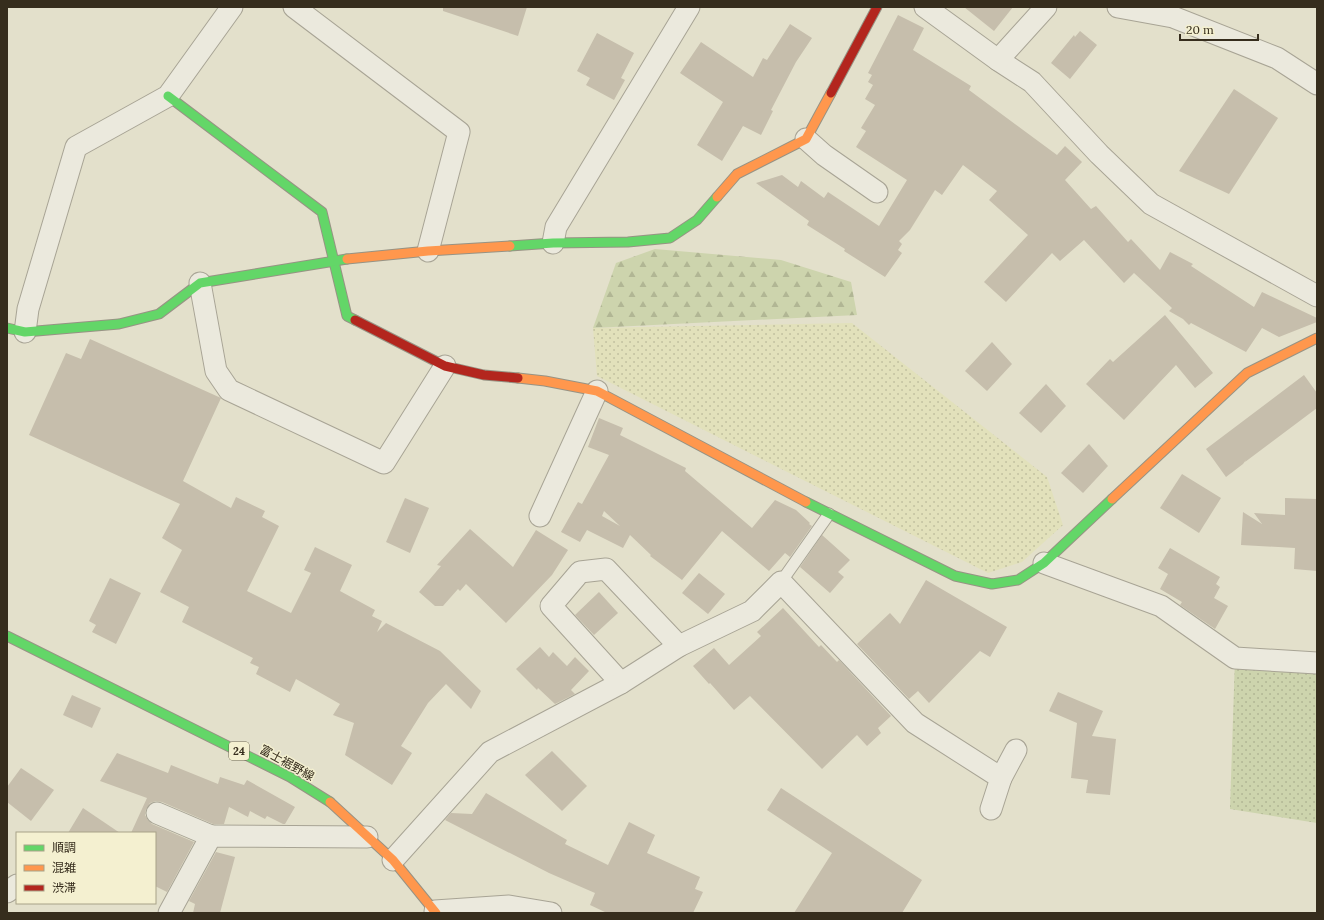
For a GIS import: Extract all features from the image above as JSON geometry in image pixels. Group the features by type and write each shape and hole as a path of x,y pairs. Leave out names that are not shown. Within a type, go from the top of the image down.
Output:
{"street":[{"path":"16,330 28,309 76,147 168,96 232,7"},
{"path":"294,7 460,132 428,250"},
{"path":"553,244 556,227 689,7"},
{"path":"16,330 119,324 159,314 200,283 334,260 428,250 628,242 670,238 697,220 737,174 806,139 877,7"},
{"path":"925,7 998,60 1032,82 1099,154 1151,204 1317,296"},
{"path":"998,60 1046,7"},
{"path":"1118,7 1173,17 1277,58 1317,84"},
{"path":"1173,17 1191,7"},
{"path":"168,96 322,212 347,316 445,366 484,375 545,381 598,391 829,514 955,576 992,584 1018,580 1044,563 1248,373 1317,338"},
{"path":"806,139 824,155 877,192"},
{"path":"200,283 216,371 229,390 384,463 445,366"},
{"path":"540,516 598,391"},
{"path":"1044,563 1161,606 1235,658 1317,663"},
{"path":"620,683 551,606 580,572 606,568 679,646"},
{"path":"393,860 490,752 620,683 679,646 752,611 781,582 916,724 1002,778"},
{"name":"富士裾野線","path":"7,636 290,777 333,804 393,860 435,912"},
{"path":"991,809 1002,778 1016,750"},
{"path":"157,813 211,836 367,837"},
{"path":"169,913 211,836"},
{"path":"7,892 16,886"},
{"path":"435,912 509,906 551,913"}],"lane":[{"path":"781,582 829,514"}],"green space":[{"path":"655,249 781,260 851,282 857,315 593,328 616,263"},
{"path":"852,323 1047,477 1063,525 1022,562 988,573 597,376 593,328"},
{"path":"1235,658 1317,673 1317,823 1230,809"}],"building":[{"path":"443,7 527,7 518,36 443,11"},
{"path":"964,7 1013,7 994,31"},
{"path":"898,15 924,28 913,50 971,86 969,90 1057,155 1065,146 1082,162 1065,180 1091,209 1096,206 1128,242 1131,239 1160,270 1170,252 1193,264 1191,266 1254,307 1262,292 1317,318 1317,322 1279,337 1262,328 1246,352 1191,323 1189,325 1183,319 1169,311 1172,308 1134,273 1124,283 1084,240 1060,261 1052,253 1006,302 984,282 1028,235 989,200 997,191 963,165 942,195 935,190 910,230 899,241 902,244 898,250 902,253 885,277 807,225 809,221 756,183 782,175 798,187 801,181 824,198 828,192 879,226 907,180 856,147 866,131 861,128 875,105 865,99 873,85 868,82 872,75 868,73"},
{"path":"790,24 812,38 796,62 771,110 773,111 761,135 743,126 722,161 697,145 723,102 680,73 701,42 753,77 763,58 767,60"},
{"path":"1080,31 1097,45 1070,79 1051,63 1074,35 1075,37"},
{"path":"597,33 634,53 621,78 625,80 614,100 586,85 590,78 577,71"},
{"path":"1234,89 1278,118 1229,194 1179,171"},
{"path":"1165,315 1213,373 1195,388 1176,365 1124,420 1086,384 1110,359 1113,362"},
{"path":"90,339 221,398 183,481 231,508 236,497 265,511 262,517 279,526 247,591 291,613 311,573 304,570 315,547 352,565 340,591 375,610 372,616 382,621 377,632 386,623 440,651 481,691 471,709 446,684 428,703 401,746 412,753 392,785 345,755 354,723 333,715 340,704 296,679 290,692 256,674 259,667 250,663 253,658 182,622 189,607 160,592 182,550 162,538 180,504 29,435 66,353 81,359"},
{"path":"992,342 1012,364 987,391 965,371"},
{"path":"1304,375 1317,393 1317,408 1245,462 1246,460 1226,477 1206,449"},
{"path":"1046,384 1066,406 1041,433 1019,413"},
{"path":"599,418 623,428 620,435 686,468 685,471 752,528 775,500 796,510 812,526 790,557 785,553 769,571 722,531 682,580 650,556 651,555 630,535 623,548 587,530 580,542 561,532 578,502 582,504 609,455 588,447","holes":["604,511 620,526 602,516"]},
{"path":"1089,444 1108,466 1083,493 1061,473"},
{"path":"1182,474 1221,498 1199,533 1160,508"},
{"path":"405,498 429,508 410,553 386,542"},
{"path":"1285,498 1317,499 1317,571 1294,569 1295,548 1241,545 1243,512 1262,524 1254,513 1285,515"},
{"path":"470,529 513,567 536,530 568,550 552,575 506,623 466,584 460,591 458,589 443,606 435,606 419,592 441,566 437,565"},
{"path":"822,535 850,560 838,572 844,577 830,593 800,567"},
{"path":"1170,548 1220,577 1216,584 1220,587 1214,598 1228,606 1215,629 1180,605 1182,602 1160,589 1168,574 1158,568"},
{"path":"699,573 725,594 708,614 682,593"},
{"path":"110,578 141,593 116,644 92,632 96,625 89,621"},
{"path":"926,580 1007,627 990,657 980,651 929,703 918,691 909,699 857,644 890,613 900,624"},
{"path":"599,592 618,613 594,635 575,615"},
{"path":"783,608 819,647 821,645 837,662 839,660 891,716 878,728 881,733 867,746 857,735 822,769 750,696 734,710 693,666 714,648 729,665 761,636 757,632"},
{"path":"540,647 549,657 553,652 567,666 575,657 589,671 571,690 575,694 555,704 538,688 537,690 516,669"},
{"path":"1058,692 1103,711 1092,736 1116,739 1110,795 1086,793 1088,780 1071,778 1077,723 1049,711"},
{"path":"72,695 101,708 92,728 63,715"},
{"path":"552,751 587,786 562,811 525,775"},
{"path":"117,753 168,773 171,765 218,784 220,777 244,785 247,780 295,807 285,824 267,816 265,819 250,811 248,817 229,807 224,824 213,824 162,802 156,801 150,803 146,809 145,815 152,824 194,842 167,892 156,886 156,832 131,832 147,798 100,781"},
{"path":"21,768 54,790 31,821 7,802 7,787"},
{"path":"781,788 922,880 902,913 794,913 832,853 767,810"},
{"path":"486,793 567,840 565,844 608,865 629,822 655,835 647,853 700,877 695,889 703,892 693,913 607,913 590,905 595,893 549,873 445,820 451,813 472,814"},
{"path":"83,808 119,832 69,832"},
{"path":"216,852 235,857 220,913 193,913 195,904 189,901"}],"traffic: fast":[{"path":"168,96 322,212 347,316 355,320"},
{"path":"510,246 553,243 628,242 670,238 697,220 717,197"},
{"path":"7,328 25,332 119,324 159,314 200,283 347,259"},
{"path":"806,502 955,576 992,584 1018,580 1044,563 1112,499"},
{"path":"7,636 290,777 330,802"}],"traffic: slow":[{"path":"717,197 737,174 806,139 831,93"},
{"path":"347,259 428,251 510,246"},
{"path":"1112,499 1247,373 1317,338"},
{"path":"518,378 545,381 597,391 806,502"},
{"path":"330,802 393,860 436,913"}],"traffic: jam":[{"path":"831,93 877,7"},
{"path":"355,320 445,366 484,375 518,378"}]}
